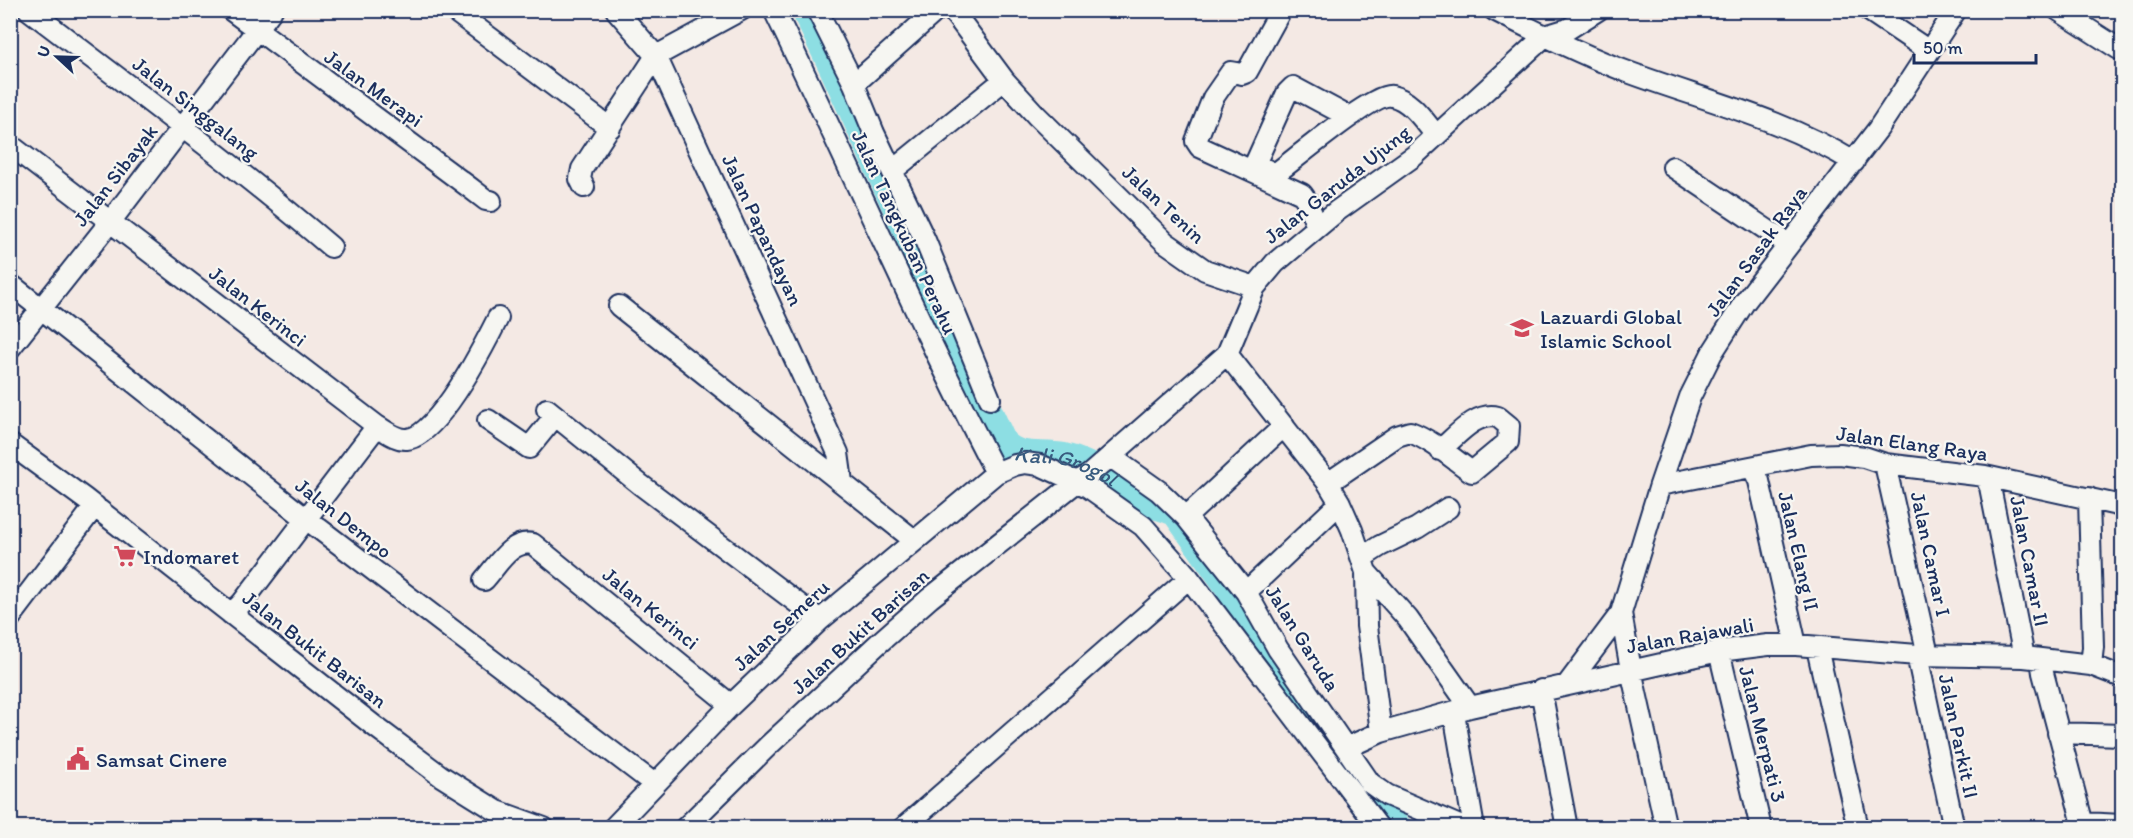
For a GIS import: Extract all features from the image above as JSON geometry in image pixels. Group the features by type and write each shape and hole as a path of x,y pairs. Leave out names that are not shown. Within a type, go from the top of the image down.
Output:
{"street":[{"name":"Jalan Singgalang","path":"29,10 183,127 331,247"},
{"name":"Jalan Merapi","path":"231,10 478,194 491,201"},
{"name":"Jalan Sibayak","path":"10,348 111,222 272,10"},
{"path":"453,10 610,128"},
{"name":"Jalan Papandayan","path":"616,10 656,56 838,453 842,482"},
{"path":"584,187 579,179 582,169 656,56 741,10"},
{"name":"Jalan Tangkuban Perahu","path":"774,10 883,244 955,394 996,473"},
{"path":"817,10 854,84 925,240 990,399"},
{"path":"854,84 937,10"},
{"name":"Jalan Tenin","path":"952,10 1004,80 1036,115 1165,242 1205,270 1255,287"},
{"path":"1281,10 1247,72 1242,74 1232,72 1214,98 1196,138 1200,147 1302,194 1317,227"},
{"path":"1494,10 1545,36 1629,72 1772,121 1854,162"},
{"path":"1545,36 1568,29 1598,10"},
{"path":"1868,10 1929,51"},
{"name":"Jalan Sasak Raya","path":"1567,685 1622,613 1660,485 1690,397 1712,352 1744,303 1878,129 1956,10"},
{"path":"2058,10 2119,49"},
{"name":"Jalan Garuda Ujung","path":"1083,478 1109,458 1227,354 1255,287 1275,263 1317,227 1414,156 1545,36"},
{"path":"892,171 1004,80"},
{"path":"1349,117 1296,87 1290,88 1255,164 1275,174 1349,117 1380,97 1394,96 1411,106 1436,135"},
{"name":"Jalan Kerinci","path":"10,145 377,426 401,439 414,438 446,407 471,369 498,318"},
{"path":"1673,167 1788,244"},
{"name":"Jalan Dempo","path":"10,284 305,518 653,783"},
{"path":"619,306 914,540"},
{"path":"1227,354 1328,483 1340,503 1364,564 1408,619 1462,710 1474,828"},
{"path":"488,420 529,448 551,412 641,485 820,620"},
{"path":"231,614 242,603 377,426"},
{"path":"1191,513 1284,426"},
{"path":"1328,483 1397,436 1405,433 1416,434 1440,450"},
{"name":"Jalan Bukit Barisan","path":"10,444 95,507 441,776 497,811 544,828"},
{"name":"Jalan Elang Raya","path":"1660,485 1811,455 1840,454 1885,464 1985,476 2122,506"},
{"name":"Jalan Garuda","path":"1109,458 1191,513 1246,592 1278,648 1362,774 1378,790 1435,822 1464,828"},
{"path":"996,473 1015,465 1033,464 1083,478 1143,526 1190,578 1378,828"},
{"name":"Jalan Camar I","path":"1885,464 1923,655"},
{"name":"Jalan Elang II","path":"1753,468 1759,481 1796,645"},
{"name":"Jalan Semeru","path":"612,828 653,783 731,705 820,620 996,473"},
{"name":"Jalan Camar II","path":"1985,476 1990,487 2032,658 2058,733 2083,825"},
{"name":"Jalan Bukit Barisan","path":"685,828 769,745 930,598 1083,478"},
{"path":"2090,498 2094,647 2091,665"},
{"path":"1246,592 1340,503"},
{"path":"10,618 95,507"},
{"path":"1382,732 1367,626 1364,564 1380,546 1417,528 1448,508"},
{"name":"Jalan Kerinci","path":"484,580 513,547 533,544 731,705"},
{"path":"903,828 947,787 1190,578"},
{"name":"Jalan Sasak Raya","path":"1622,613 1631,670 1666,828"},
{"name":"Jalan Rajawali","path":"1346,748 1382,732 1541,690 1719,651 1768,645 1796,645 1923,655 2032,658 2091,665 2122,677"},
{"path":"1817,648 1858,828"},
{"name":"Jalan Merpati 3","path":"1719,651 1761,828"},
{"name":"Jalan Parkit II","path":"1923,655 1954,828"},
{"path":"1541,690 1567,828"},
{"path":"2058,733 2122,735"},
{"path":"2083,825 2122,825"}],"waterway":[{"name":"Kali Grogol","path":"805,10 1003,443 1010,449 1024,454 1064,457 1081,463 1112,478 1150,503 1176,513 1228,586 1353,785 1377,813 1398,828"}],"place":[{"name":"Lazuardi Global Islamic School","path":"1522,328"},
{"name":"Indomaret","path":"125,556"},
{"name":"Samsat Cinere","path":"78,759"}]}
